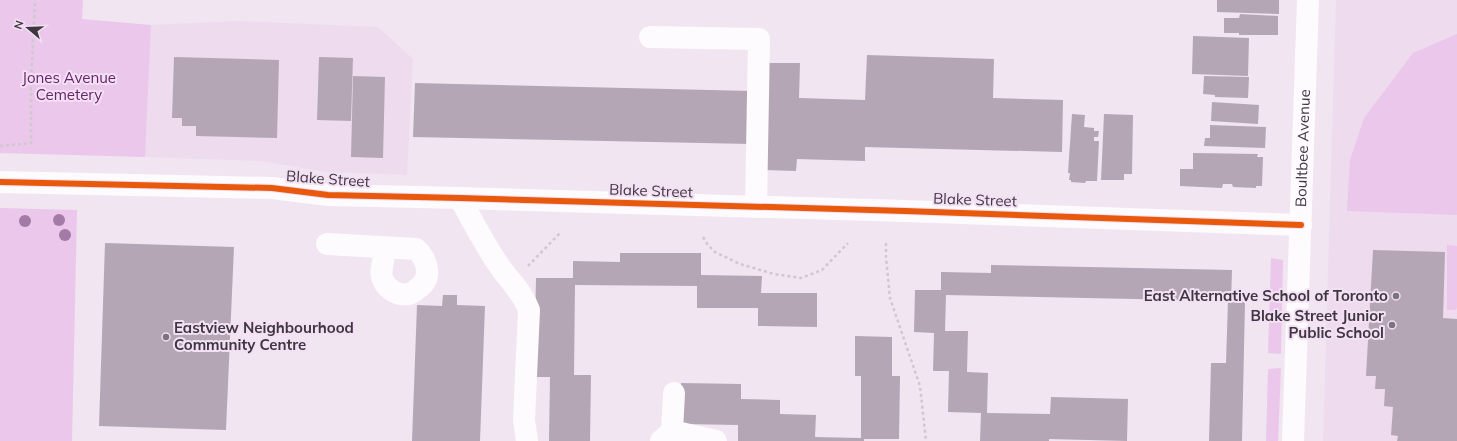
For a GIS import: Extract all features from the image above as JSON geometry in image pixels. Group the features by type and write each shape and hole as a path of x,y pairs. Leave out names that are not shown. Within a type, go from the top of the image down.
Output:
{"street":[{"name":"Boultbee Avenue","path":"1293,441 1308,0"},
{"path":"650,37 759,38 756,207"},
{"name":"Blake Street","path":"0,182 272,188 328,195 1301,225"},
{"path":"460,198 478,231 501,267 525,300 528,310 524,420 527,441"},
{"path":"327,244 416,249 426,262 428,270 426,279 420,287 410,294 398,294 389,288 382,280 381,271 383,261"},
{"path":"674,394 667,436 716,441"}],"path":[{"path":"0,146 31,143 31,84 35,0"},
{"path":"512,281 534,261 560,233"},
{"path":"703,238 715,252 740,264 774,274 801,278 822,270 848,242"},
{"path":"886,243 890,298 920,386 926,441"}],"shaded area":[{"name":"Blake Street Junior Public School","path":"1336,0 1457,0 1457,441 1323,441"},
{"path":"238,21 378,27 413,59 407,175 326,172 261,161 145,157 151,25"}],"green space":[{"name":"Jones Avenue Cemetery","path":"0,0 83,0 82,19 151,25 145,157 0,153"},
{"path":"1457,34 1457,215 1347,211 1350,160 1364,118 1413,53"},
{"path":"0,208 77,210 72,441 0,441"},
{"path":"1447,245 1457,246 1457,308 1455,310 1447,310"},
{"path":"1271,258 1283,260 1281,354 1268,353"},
{"path":"1281,368 1278,441 1266,441 1268,369"}],"building":[{"path":"1217,0 1279,0 1279,14 1217,12"},
{"path":"1240,14 1278,16 1278,35 1239,35 1239,33 1224,33 1224,18 1239,18"},
{"path":"1193,36 1249,38 1248,76 1192,74"},
{"path":"867,55 994,59 993,98 1063,100 1062,152 865,147 865,161 797,159 796,171 764,170 768,63 800,63 799,98 865,100"},
{"path":"174,57 279,60 277,138 196,136 196,126 182,126 182,118 172,118"},
{"path":"319,57 353,58 351,121 317,120"},
{"path":"353,76 385,77 383,158 351,157"},
{"path":"1204,76 1249,77 1248,98 1215,97 1215,95 1203,94"},
{"path":"415,83 752,91 751,144 413,137"},
{"path":"1212,102 1259,105 1258,124 1211,121"},
{"path":"1072,114 1085,115 1084,127 1094,128 1094,131 1099,131 1098,137 1094,137 1094,141 1099,141 1097,181 1086,181 1085,183 1071,182 1071,180 1069,180 1070,173 1068,173"},
{"path":"1104,114 1133,115 1132,174 1124,174 1124,180 1101,180"},
{"path":"1210,125 1266,127 1265,148 1204,146 1205,138 1210,138"},
{"path":"1193,153 1258,154 1257,157 1263,157 1262,186 1256,186 1256,188 1233,187 1232,184 1223,184 1222,188 1180,186 1180,169 1193,169"},
{"name":"Eastview Neighbourhood Community Centre","path":"105,243 234,247 226,430 99,426"},
{"path":"1373,250 1445,252 1443,318 1457,319 1457,441 1397,441 1398,436 1391,435 1393,407 1384,406 1385,389 1375,389 1376,376 1366,376"},
{"path":"620,253 701,253 701,275 762,276 761,293 817,293 817,327 758,326 758,308 697,308 697,286 575,285 574,375 591,375 590,441 549,441 550,377 534,377 536,278 573,278 573,261 620,262"},
{"path":"991,265 1232,270 1231,301 1245,302 1242,441 1209,441 1211,363 1226,363 1228,301 946,295 945,331 968,331 967,372 988,373 987,413 1050,414 1051,397 1128,399 1127,441 1049,439 1049,441 980,441 981,413 948,412 949,371 933,371 934,333 914,332 915,290 941,290 941,272 991,273"},
{"path":"443,295 457,295 457,305 485,306 480,441 412,441 417,305 442,306"},
{"path":"855,336 892,337 892,376 900,376 899,439 864,439 864,441 738,441 738,425 681,424 681,383 741,384 741,399 780,400 780,414 816,415 815,437 861,438 861,376 855,376"}],"cycle path":[{"path":"0,182 272,188 328,195 905,211 1301,225"}],"place":[{"name":"East Alternative School of Toronto","path":"1396,296"},
{"name":"Blake Street Junior Public School","path":"1392,325"},
{"name":"Eastview Neighbourhood Community Centre","path":"166,337"}]}
